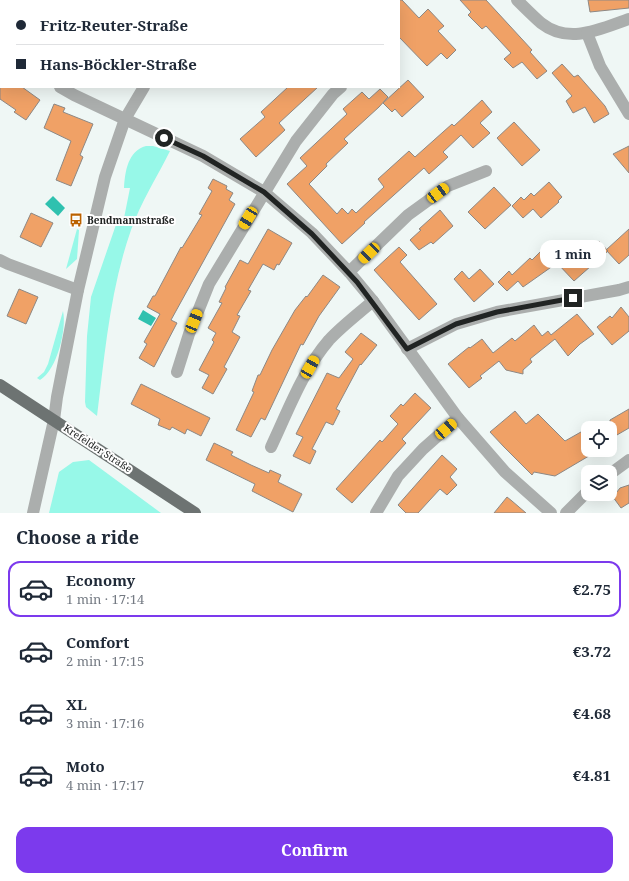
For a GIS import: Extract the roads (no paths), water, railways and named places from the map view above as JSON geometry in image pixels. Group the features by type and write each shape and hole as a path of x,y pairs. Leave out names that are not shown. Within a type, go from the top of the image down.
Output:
{"main road":[{"name":"Krefelder Straße","path":"0,385 195,513"}],"street":[{"path":"517,0 542,24 555,31 573,35 587,33 629,19"},
{"path":"587,33 600,66 629,114"},
{"path":"62,88 203,156 264,192 312,234 349,272 373,301 458,418 504,472 551,513"},
{"path":"33,513 54,420 57,397 78,290 105,177 125,119 143,88"},
{"path":"178,372 189,334 209,284 296,141 333,94 340,88"},
{"path":"349,272 408,215 448,186 486,171"},
{"path":"0,260 78,290"},
{"path":"407,349 456,324 497,312 629,287"},
{"path":"271,447 304,378 317,356 330,339 373,301"},
{"path":"376,513 398,476 423,449 458,418"},
{"path":"617,469 629,460"},
{"path":"566,513 581,498"}],"place":[{"name":"Bendmannstraße","path":"76,220"}]}
